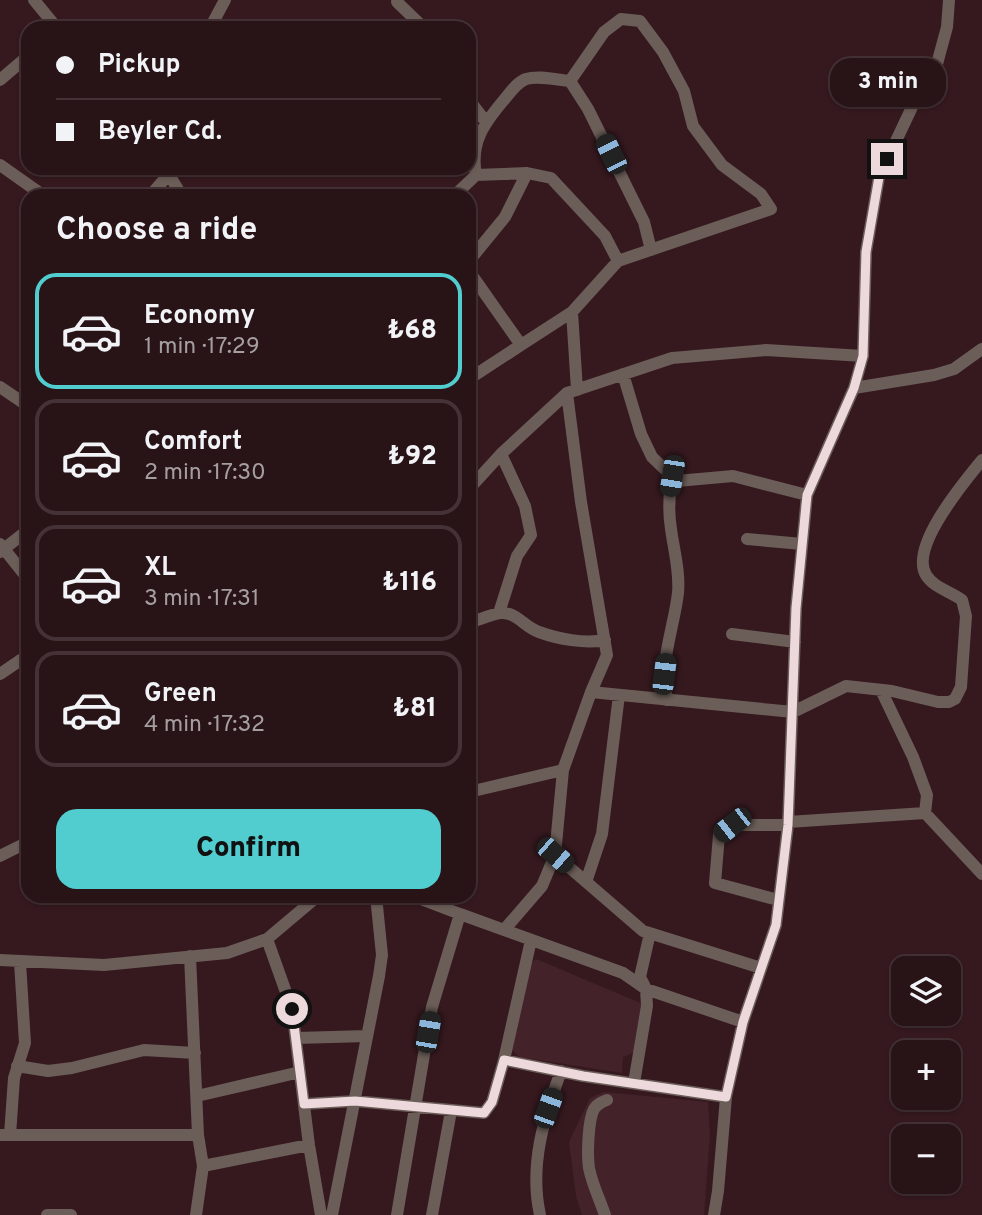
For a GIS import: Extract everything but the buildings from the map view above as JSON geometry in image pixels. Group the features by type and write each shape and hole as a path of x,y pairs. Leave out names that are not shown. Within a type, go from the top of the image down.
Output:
{"street":[{"path":"34,0 51,21"},
{"path":"213,21 225,0"},
{"path":"714,1215 726,1097 743,1022 776,925 788,824 795,642 807,495 854,388 863,356 866,252 879,177 913,105 937,64 947,27 949,0"},
{"path":"397,2 417,21"},
{"path":"476,374 572,312 618,261 771,209 761,194 722,165 693,126 684,91 663,52 640,21 621,19 604,32 570,81"},
{"path":"0,80 21,62"},
{"path":"476,144 486,122 514,88 525,79 570,81"},
{"path":"570,81 588,109 638,211 651,250"},
{"path":"476,109 486,122"},
{"path":"0,165 34,189"},
{"path":"461,189 476,175 527,173 551,178 605,236 618,261"},
{"path":"476,252 505,217 527,173"},
{"path":"476,281 521,345"},
{"path":"504,930 542,886 555,855 563,770 607,655 580,502 572,392 572,312"},
{"path":"854,388 934,376 954,369 982,349"},
{"path":"476,481 501,454 572,392 672,358 766,350 863,356"},
{"path":"623,374 641,434 652,457 677,481 733,476 807,495"},
{"path":"0,387 21,400"},
{"path":"499,613 517,556 531,535 525,506 501,454"},
{"path":"591,692 793,712 846,686 938,702 955,699 961,687 966,616 962,600 928,578 922,568 922,556 928,538 982,460"},
{"path":"667,700 664,674 678,591 678,568 668,499 672,476"},
{"path":"21,535 1,548 21,571"},
{"path":"747,539 802,544"},
{"path":"476,621 499,613 514,615 539,632 592,643 605,640"},
{"path":"732,634 795,642"},
{"path":"0,674 21,660"},
{"path":"881,690 913,757 927,795 925,813 982,874"},
{"path":"586,882 602,834 619,695"},
{"path":"476,790 563,770"},
{"path":"778,900 715,883 719,835 732,825 788,824 925,813"},
{"path":"0,856 21,846"},
{"path":"555,855 643,931 761,968"},
{"path":"0,960 104,965 227,953 267,939 310,903"},
{"path":"332,1215 374,1012 382,955 377,903"},
{"path":"431,903 623,973 646,989 743,1022"},
{"path":"397,1215 432,1007 460,914"},
{"path":"634,1083 647,1006 646,989 640,977 650,933"},
{"path":"267,939 292,1009 309,1145 321,1215"},
{"path":"304,1104 355,1101 484,1113 492,1102 504,1060 531,940"},
{"path":"190,956 198,1135 202,1166 196,1215"},
{"path":"20,962 25,1043 14,1078 5,1135 198,1135"},
{"path":"296,1038 367,1036"},
{"path":"17,1066 48,1071 72,1068 144,1050 195,1053"},
{"path":"504,1060 726,1097"},
{"path":"540,1215 537,1200 539,1138 561,1071"},
{"path":"197,1096 300,1072"},
{"path":"605,1215 589,1169 589,1152 590,1122 594,1110 599,1103 607,1100"},
{"path":"432,1215 451,1111"},
{"path":"202,1166 309,1145"},
{"path":"47,1215 71,1215"}],"shaded area":[{"path":"536,959 643,1004 635,1052 623,1057 622,1073 520,1057 510,1048 529,965"},
{"path":"604,1092 708,1102 710,1135 704,1215 582,1215 576,1196 569,1142 590,1098"}],"route":[{"path":"292,1009 304,1104 355,1101 484,1113 492,1102 504,1060 583,1076 726,1097 743,1022 776,925 788,825 796,608 807,495 854,388 863,356 866,252 879,177 887,159"}]}
